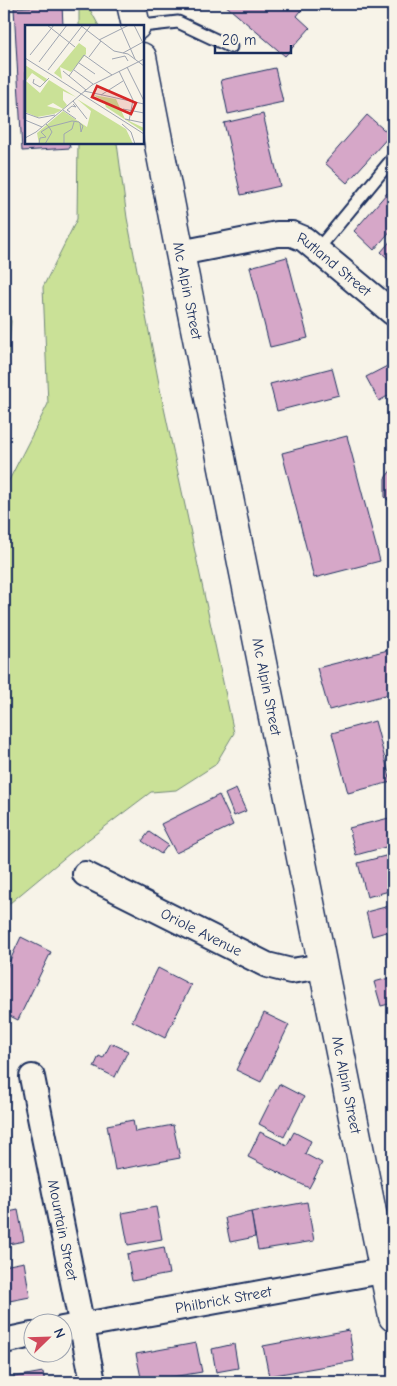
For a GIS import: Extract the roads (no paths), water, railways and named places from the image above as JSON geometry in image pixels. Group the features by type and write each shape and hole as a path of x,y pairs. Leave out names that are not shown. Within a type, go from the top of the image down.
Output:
{"street":[{"path":"132,4 136,25"},
{"name":"Mc Alpin Street","path":"144,68 323,966 389,1270 393,1317"},
{"name":"Rutland Street","path":"180,253 277,234 292,234 304,239 318,249 393,314"},
{"name":"Oriole Avenue","path":"84,874 267,965 291,971 323,966"},
{"name":"Mountain Street","path":"32,1077 70,1314"},
{"name":"Philbrick Street","path":"72,1327 389,1270"},
{"name":"Mountain Street","path":"72,1327 93,1382"},
{"path":"4,1340 22,1337"}],"lane":[{"path":"144,26 178,22 231,47"},
{"path":"318,249 393,158"}]}
